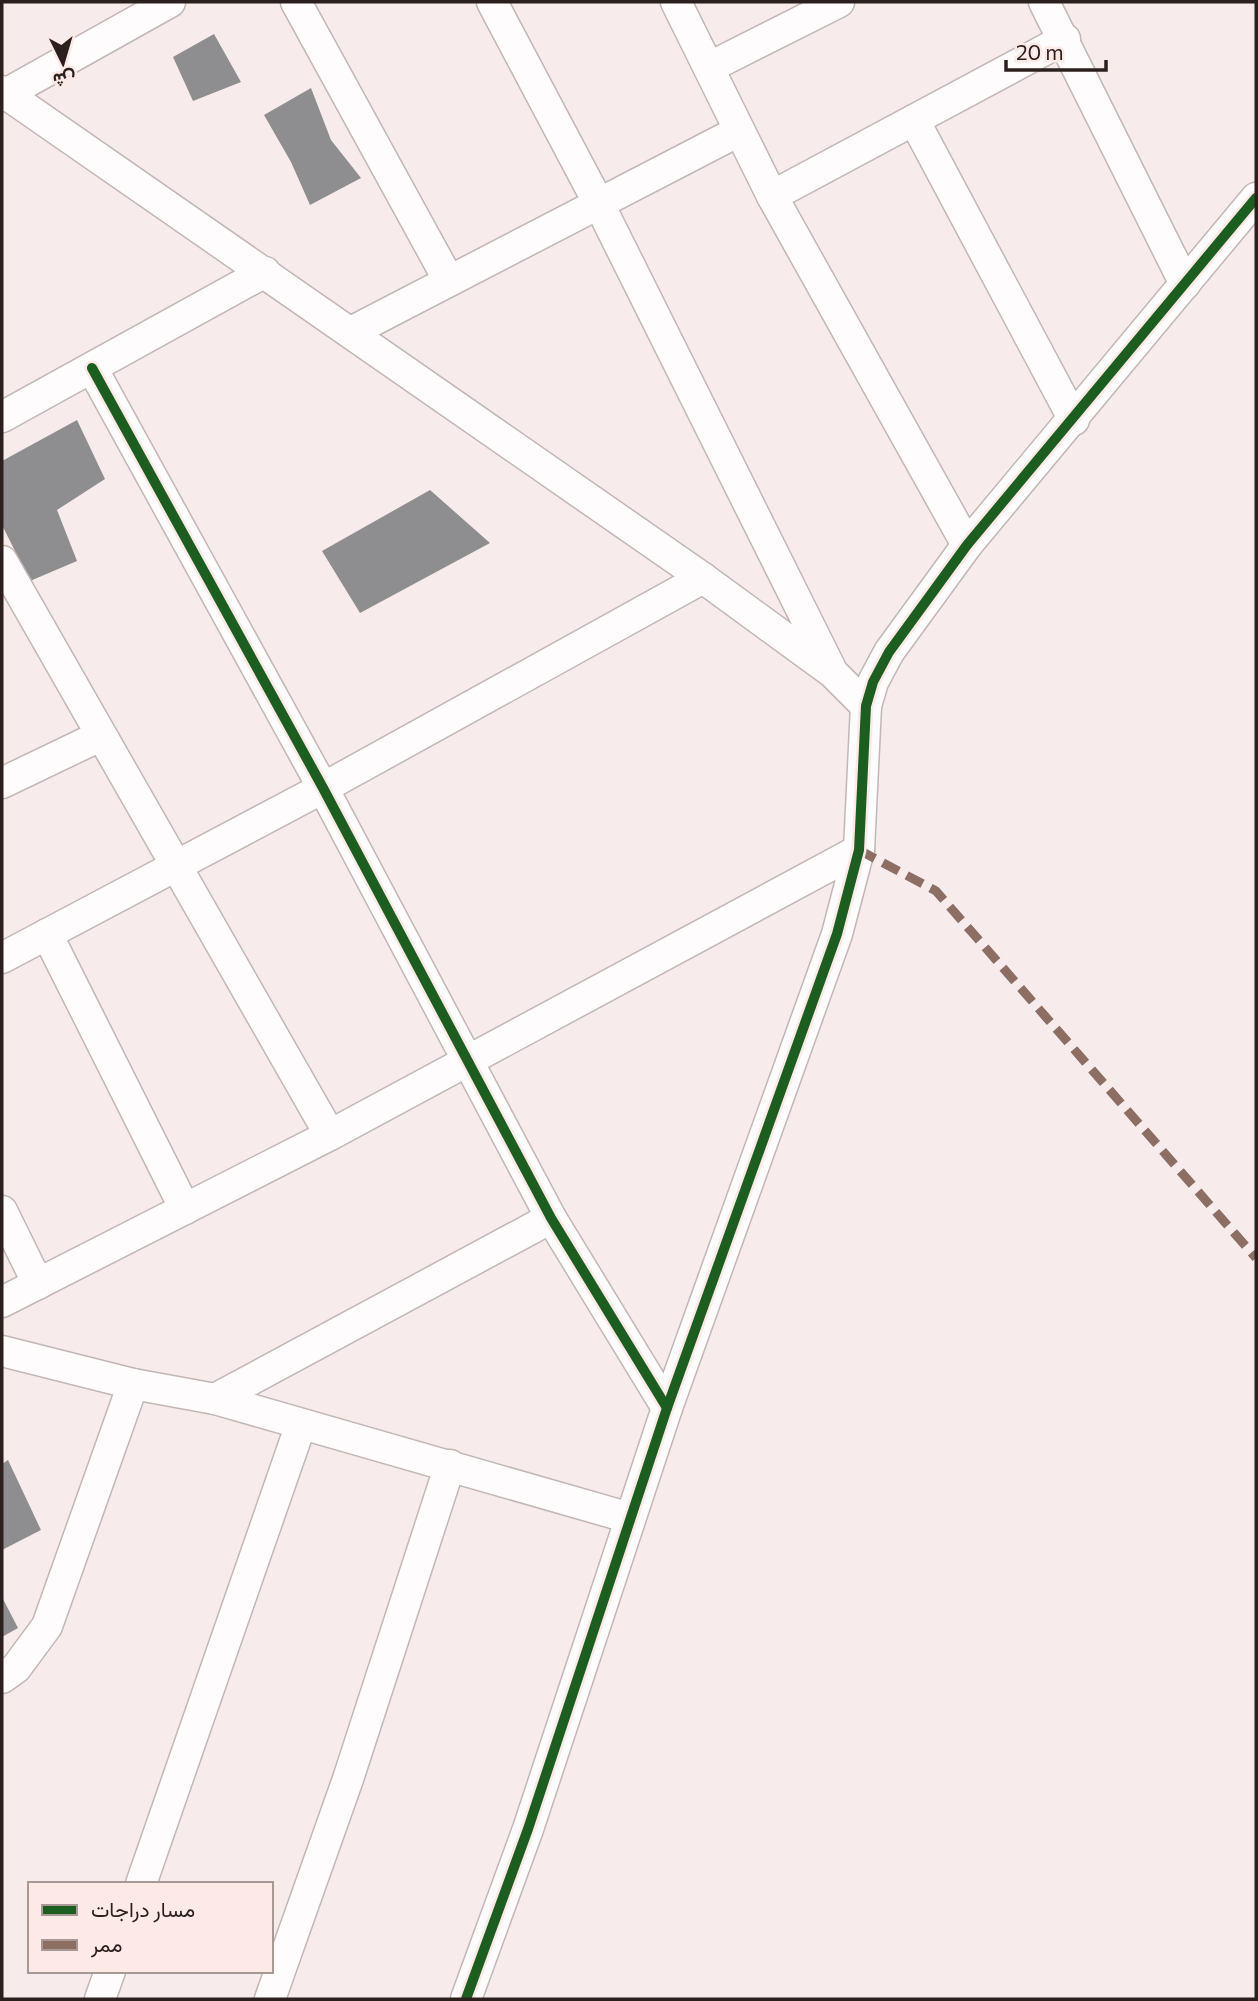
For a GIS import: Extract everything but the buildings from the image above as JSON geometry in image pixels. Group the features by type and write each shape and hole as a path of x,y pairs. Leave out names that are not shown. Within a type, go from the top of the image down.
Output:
{"street":[{"path":"170,2 3,94 265,272 704,578 833,673 866,706"},
{"path":"296,2 448,279"},
{"path":"492,2 599,204 833,673"},
{"path":"676,2 772,196 967,545"},
{"path":"710,67 839,2"},
{"path":"1044,2 1065,39 1185,284"},
{"path":"772,196 1065,39"},
{"path":"914,120 1074,420"},
{"path":"351,332 448,279 739,131"},
{"path":"466,1999 528,1829 667,1408 837,934 859,850 866,706 873,681 889,652 967,545 1074,420 1256,198"},
{"path":"2,417 265,272"},
{"path":"92,368 323,788 551,1218 667,1408"},
{"path":"2,561 175,868 330,1135"},
{"path":"2,958 323,788 704,578"},
{"path":"2,783 100,736"},
{"path":"2,1302 330,1135 466,1059 859,850"},
{"path":"47,934 185,1209"},
{"path":"2,1211 38,1284"},
{"path":"215,1399 551,1218"},
{"path":"2,1351 133,1384 215,1399 630,1518"},
{"path":"2,1678 16,1668 47,1626 133,1384"},
{"path":"142,1882 301,1424"},
{"path":"270,1999 348,1779 450,1465"},
{"path":"100,1999 109,1973"}],"marked path":[{"path":"859,850 936,891 1256,1258"}],"cycle path":[{"path":"466,1999 528,1829 667,1408 837,934 859,850 866,706 873,682 889,652 967,545 1256,198"},
{"path":"92,368 323,788 551,1218 667,1408"}]}
